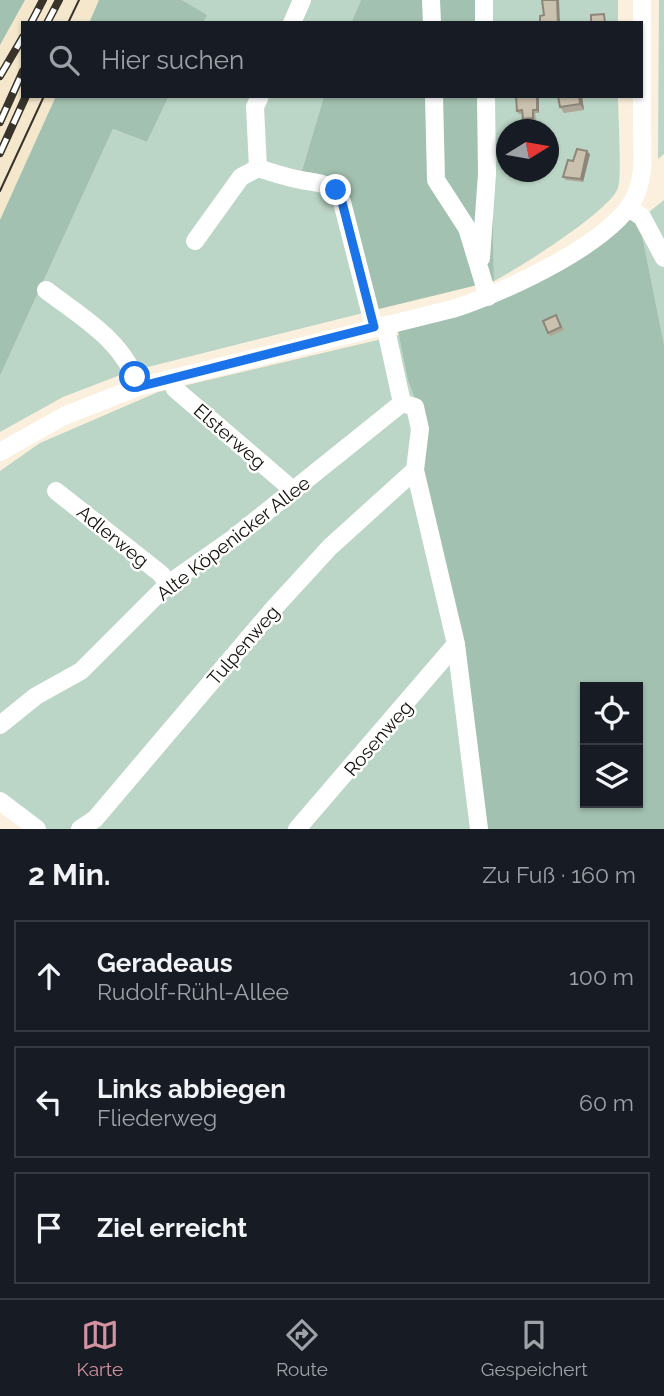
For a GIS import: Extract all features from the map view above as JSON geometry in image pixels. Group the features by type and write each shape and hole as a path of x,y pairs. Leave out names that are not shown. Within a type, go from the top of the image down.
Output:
{"street":[{"path":"293,21 302,0"},
{"path":"431,0 432,21"},
{"path":"484,0 484,21"},
{"path":"642,0 642,21"},
{"path":"258,168 255,107 259,98"},
{"path":"434,98 436,180 450,206 467,228 488,298"},
{"path":"481,269 487,174 486,98"},
{"path":"0,452 64,416 138,387 488,298 557,262 629,208 642,178 642,98"},
{"path":"195,242 241,177 258,168 297,180 324,183 336,190 342,202 401,403 415,407 420,429 415,470 456,644 479,829"},
{"path":"629,208 642,217 664,258"},
{"path":"46,290 117,347 134,373 138,387"},
{"name":"Elsterweg","path":"171,378 175,389 294,491"},
{"name":"Alte Köpenicker Allee","path":"0,725 36,696 81,671 168,584 294,491 401,403"},
{"name":"Tulpenweg","path":"80,829 95,819 274,608 330,547 415,470"},
{"name":"Adlerweg","path":"56,491 161,574 168,584"},
{"name":"Rosenweg","path":"297,829 456,644"},
{"path":"0,801 37,829"}],"shaded area":[{"path":"25,0 99,0 90,21 21,21 21,98 55,98 0,220 0,45"}],"green space":[{"path":"0,0 25,0 0,45"},
{"path":"99,0 182,0 207,15 204,21 90,21"},
{"path":"182,0 361,0 352,21 204,21 206,15"},
{"path":"361,0 490,0 490,21 352,21"},
{"path":"490,0 618,0 618,21 490,21"},
{"path":"659,0 664,0 664,154 658,159"},
{"path":"55,98 168,98 147,142 113,129 0,376 0,220"},
{"path":"168,98 323,98 300,177 327,181 375,310 128,372 63,397 0,432 0,376 113,129 147,142"},
{"path":"323,98 491,98 494,281 375,310 345,200 300,177"},
{"path":"491,98 618,98 618,188 599,210 562,238 494,281"},
{"path":"664,200 664,344 639,220"},
{"path":"629,220 639,220 664,344 664,829 482,829 422,488 426,427 408,381 398,331 492,302 575,260"},
{"path":"399,335 408,381 426,427 482,829 28,829 0,809 0,471 40,443 158,392"}],"building":[{"path":"542,0 557,0 558,21 540,21 540,16 544,15"},
{"path":"604,14 605,21 591,21 591,15"},
{"path":"516,98 537,98 537,110 533,110 533,118 523,119 522,110 517,111"},
{"path":"558,98 579,98 580,104 560,107"},
{"path":"577,149 587,151 581,179 563,177 568,160 573,161"},
{"path":"556,315 561,327 548,333 543,321"}],"tram line":[{"path":"69,21 79,0"},
{"path":"0,191 43,98"}],"railway":[{"path":"32,21 43,0"},
{"path":"48,21 59,0"},
{"path":"0,76 21,40"},
{"path":"0,122 21,75"},
{"path":"0,153 25,98"}],"route":[{"path":"135,377 138,387 374,327 342,202 336,190"}]}
